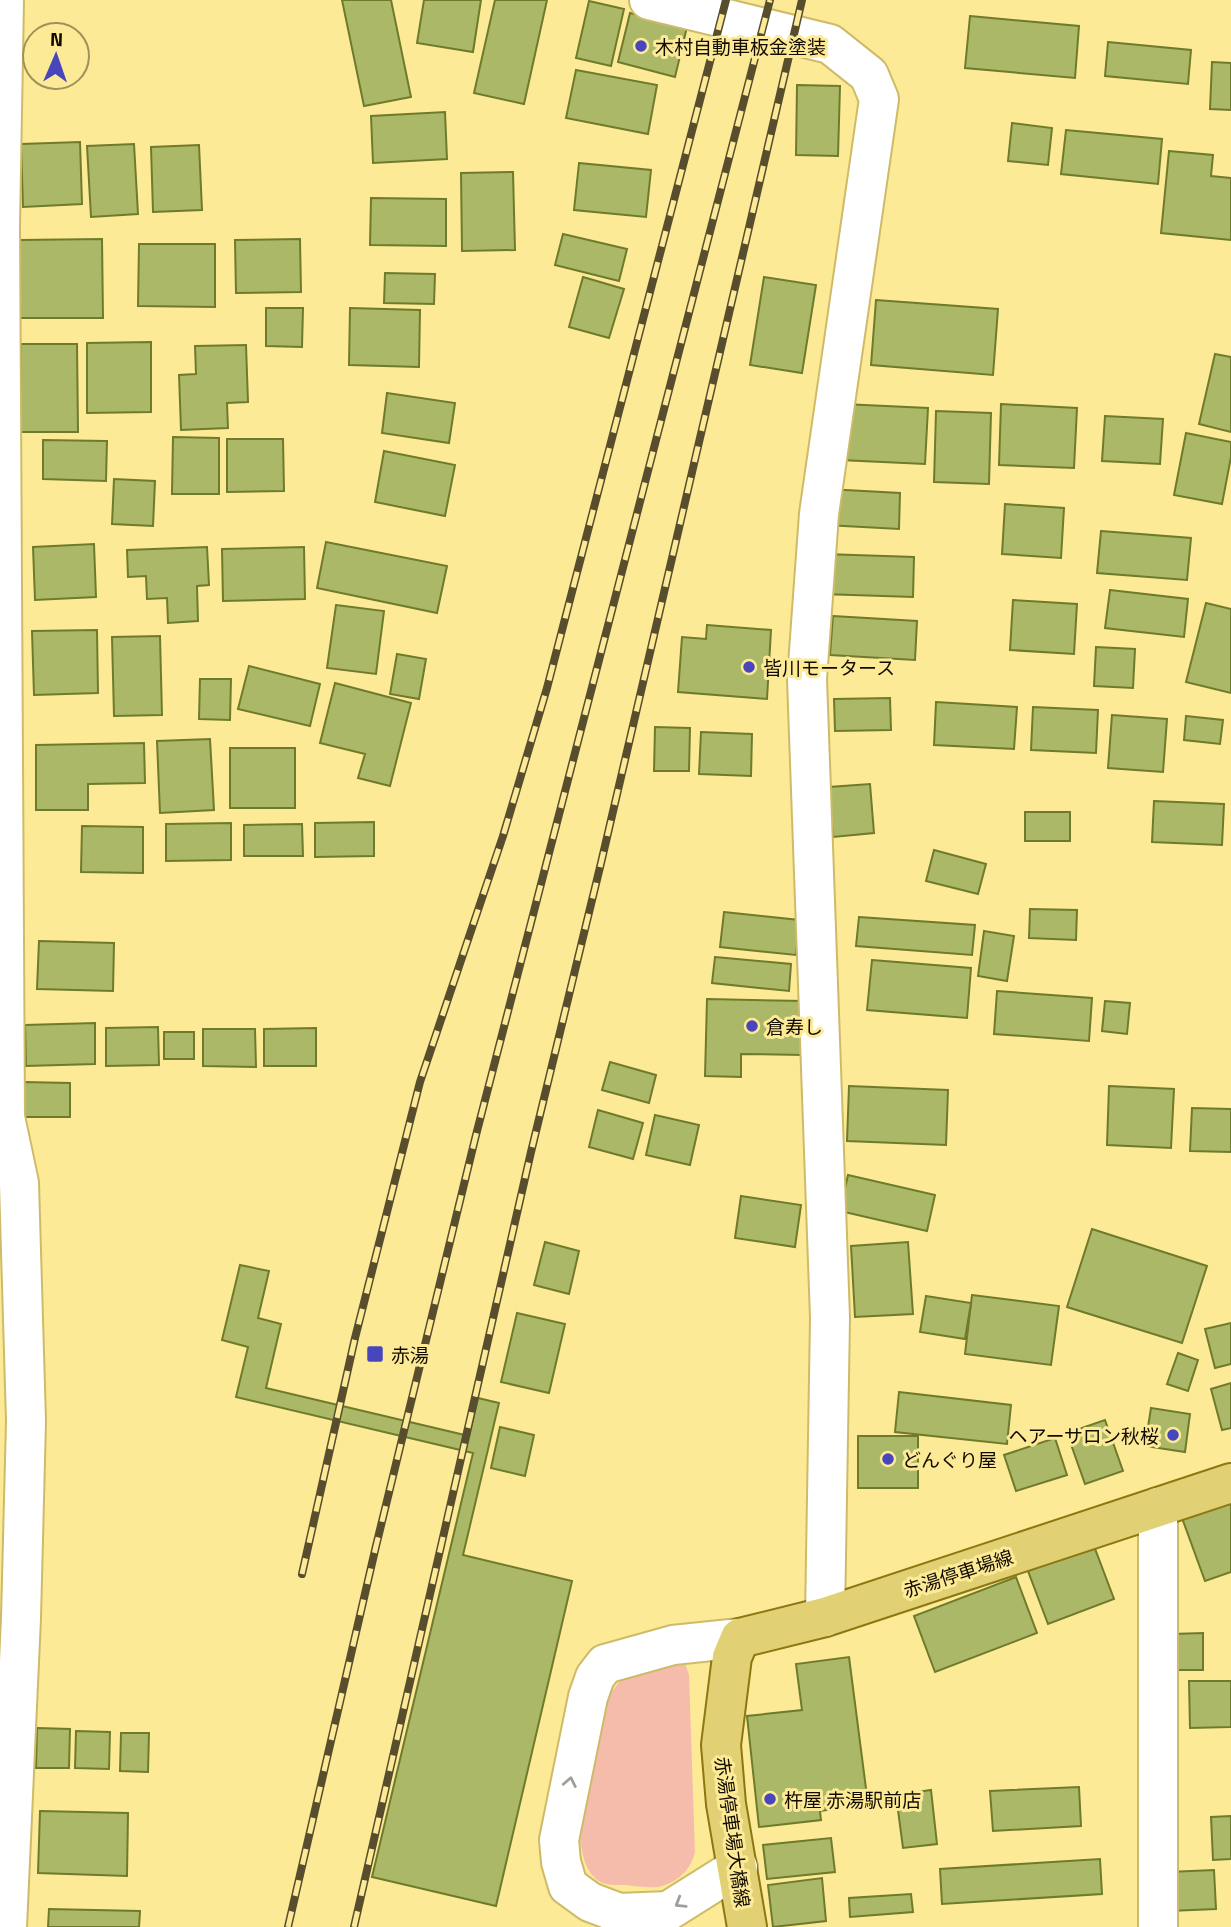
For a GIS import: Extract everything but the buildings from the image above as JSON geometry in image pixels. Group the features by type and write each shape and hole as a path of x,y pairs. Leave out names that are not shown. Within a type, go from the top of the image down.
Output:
{"main road":[{"name":"赤湯停車場線","path":"740,1638 825,1617 1231,1483"},
{"name":"赤湯停車場大橋線","path":"740,1638 732,1657 721,1745 726,1804 747,1927"}],"street":[{"path":"4,0 1,226 5,1117 19,1183 13,1421 21,1618 7,1927"},
{"path":"649,0 830,44 869,75 879,99 819,513 807,679 830,1318 825,1617"},
{"path":"1158,1507 1158,1927"},
{"path":"738,1867 668,1911 619,1913 590,1902 568,1886 561,1862 559,1840 588,1698 595,1677 605,1664 673,1645 740,1638"}],"shaded area":[{"path":"685,1663 689,1675 695,1852 693,1859 682,1875 658,1887 602,1882 588,1870 580,1838 605,1701 622,1678 640,1669"}],"railway":[{"path":"302,1574 355,1338 420,1082 503,836 547,688 726,0"},
{"path":"288,1927 376,1546 476,1135 770,0"},
{"path":"354,1927 531,1152 802,0"}],"place":[{"name":"木村自動車板金塗装","path":"641,46"},
{"name":"皆川モータース","path":"749,667"},
{"name":"倉寿し","path":"752,1026"},
{"name":"赤湯","path":"375,1354"},
{"name":"ヘアーサロン秋桜","path":"1173,1435"},
{"name":"どんぐり屋","path":"888,1459"},
{"name":"杵屋 赤湯駅前店","path":"770,1799"}]}
